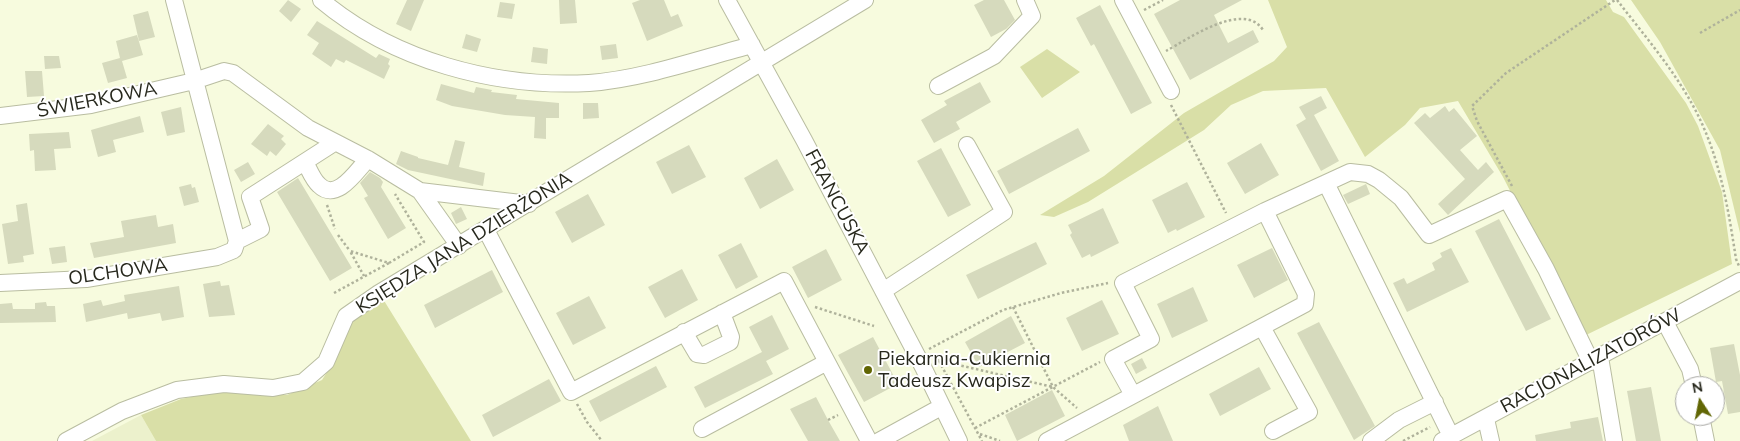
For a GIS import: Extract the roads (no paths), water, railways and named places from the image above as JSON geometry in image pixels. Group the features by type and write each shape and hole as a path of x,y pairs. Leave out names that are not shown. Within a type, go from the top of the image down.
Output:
{"street":[{"path":"174,0 235,245"},
{"path":"322,0 377,36 414,56 456,69 494,77 589,83 644,74 752,45"},
{"name":"FRANCUSKA","path":"727,0 883,291 959,441"},
{"name":"KSIĘDZA JANA DZIERŻONIA","path":"66,441 122,411 177,390 224,384 273,388 304,382 326,362 346,316 379,293 865,0"},
{"path":"938,86 994,56 1032,16 1025,0"},
{"path":"1123,0 1171,91"},
{"name":"ŚWIERKOWA","path":"0,116 91,105 194,81 224,71 233,73 308,128 368,159 420,191"},
{"path":"334,143 305,162 319,185 325,189 339,188 368,159"},
{"path":"883,291 1004,212 967,145"},
{"name":"OLCHOWA","path":"0,283 86,279 217,257 261,229 250,197 305,162"},
{"path":"1133,396 1114,359 1151,340 1123,283 1265,211 1350,172 1368,174 1379,180 1401,198 1429,235 1507,199 1595,359 1614,441"},
{"path":"1326,183 1435,402 1443,420 1447,439"},
{"path":"420,191 529,204"},
{"path":"420,191 459,246"},
{"path":"1047,441 1069,436 1090,418 1305,304 1306,294 1265,211"},
{"path":"486,230 571,392 784,281 797,302 868,441"},
{"name":"RACJONALIZATORÓW","path":"1447,439 1740,281"},
{"path":"684,332 698,354 704,355 730,342 731,337 722,313"},
{"path":"1664,322 1690,368 1692,376"},
{"path":"1262,327 1309,412 1273,431"},
{"path":"702,429 827,362"},
{"path":"1372,441 1399,420 1435,402"},
{"path":"879,441 941,407"},
{"path":"1486,418 1491,441"},
{"path":"1703,426 1706,441"}],"place":[{"name":"Piekarnia-Cukiernia Tadeusz Kwapisz","path":"868,370"}]}
